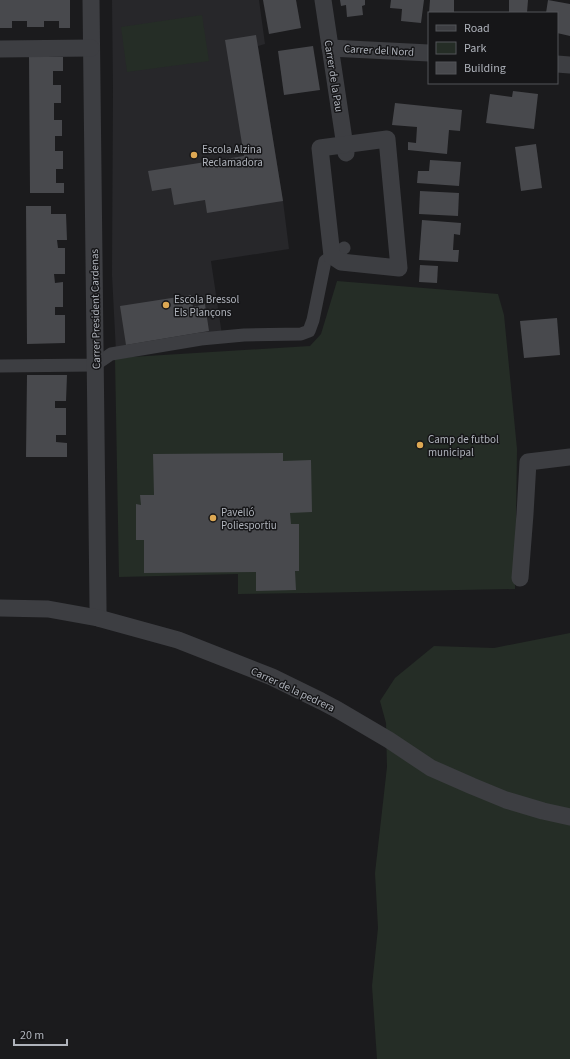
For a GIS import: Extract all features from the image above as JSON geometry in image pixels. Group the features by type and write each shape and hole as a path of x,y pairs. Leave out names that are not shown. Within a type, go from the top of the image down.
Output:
{"street":[{"name":"Carrer President Cardenas","path":"91,0 98,618"},
{"name":"Carrer de la Pau","path":"323,0 346,153"},
{"path":"0,49 91,48"},
{"name":"Carrer del Nord","path":"330,48 428,53"},
{"path":"558,64 570,65"},
{"path":"387,139 399,268 341,262 338,252 320,148 387,139"},
{"path":"0,366 95,365 111,354 201,339 244,335 301,334 309,331 313,320 326,261 338,252"},
{"path":"520,578 528,462 570,457"},
{"name":"Carrer de la pedrera","path":"0,608 48,609 98,618 178,640 272,677 338,710 389,740 432,768 506,800 543,812 570,817"}],"shaded area":[{"name":"Escola Alzina Reclamadora","path":"112,0 259,0 265,44 258,46 283,201 289,249 211,261 222,335 116,352 112,275"}],"green space":[{"path":"202,15 209,61 127,72 121,27"},
{"path":"337,281 498,294 504,315 517,449 515,589 238,594 238,574 119,577 115,358 310,346 321,334"},
{"path":"570,633 570,1059 377,1059 372,986 378,928 375,873 387,767 386,723 380,701 395,678 434,646 494,648"}],"building":[{"path":"0,0 70,0 70,28 59,28 59,21 44,21 44,27 27,27 27,21 12,21 12,28 0,28"},
{"path":"263,0 296,0 301,28 269,34"},
{"path":"340,0 365,0 365,5 362,6 363,15 347,17 346,5 341,6"},
{"path":"391,0 424,0 421,23 401,21 402,9 390,8"},
{"path":"430,0 454,0 454,12 429,12"},
{"path":"509,0 528,0 527,12 509,12"},
{"path":"548,0 570,4 570,36 558,33 558,12 546,12"},
{"path":"256,35 283,201 207,213 205,200 174,205 171,188 152,191 148,171 244,156 225,40"},
{"path":"313,46 320,90 284,95 278,51"},
{"path":"29,57 63,57 63,71 53,71 53,85 61,85 61,103 54,103 54,120 62,120 62,136 55,136 55,151 63,151 63,169 56,169 56,183 64,183 64,193 30,193"},
{"path":"513,91 538,94 534,129 486,123 490,94 512,97"},
{"path":"395,103 462,110 460,131 449,130 447,154 408,150 408,142 416,143 417,127 392,125"},
{"path":"536,144 542,188 521,191 515,147"},
{"path":"430,160 461,162 459,186 417,183 418,171 429,171"},
{"path":"420,191 459,193 458,216 419,214"},
{"path":"26,206 51,206 51,214 66,214 67,240 57,240 58,248 65,248 65,274 54,274 55,283 63,282 63,307 55,307 55,315 65,315 65,343 27,344"},
{"path":"422,220 461,223 460,235 454,234 453,250 459,250 458,262 419,260"},
{"path":"420,265 438,266 437,283 419,282"},
{"path":"191,295 193,307 205,304 209,331 126,345 120,306"},
{"path":"557,318 560,355 524,358 520,321"},
{"path":"27,375 67,375 66,401 55,401 55,408 66,408 66,435 56,435 56,442 67,443 67,457 26,457"},
{"name":"Pavelló Poliesportiu","path":"283,453 283,461 311,460 312,512 290,513 291,524 299,524 299,571 295,571 296,590 256,591 256,572 144,573 144,540 136,540 136,504 141,505 140,495 154,495 153,454"}],"place":[{"name":"Escola Alzina Reclamadora","path":"194,155"},
{"name":"Escola Bressol Els Plançons","path":"166,305"},
{"name":"Camp de futbol municipal","path":"420,445"},
{"name":"Pavelló Poliesportiu","path":"213,518"}]}
